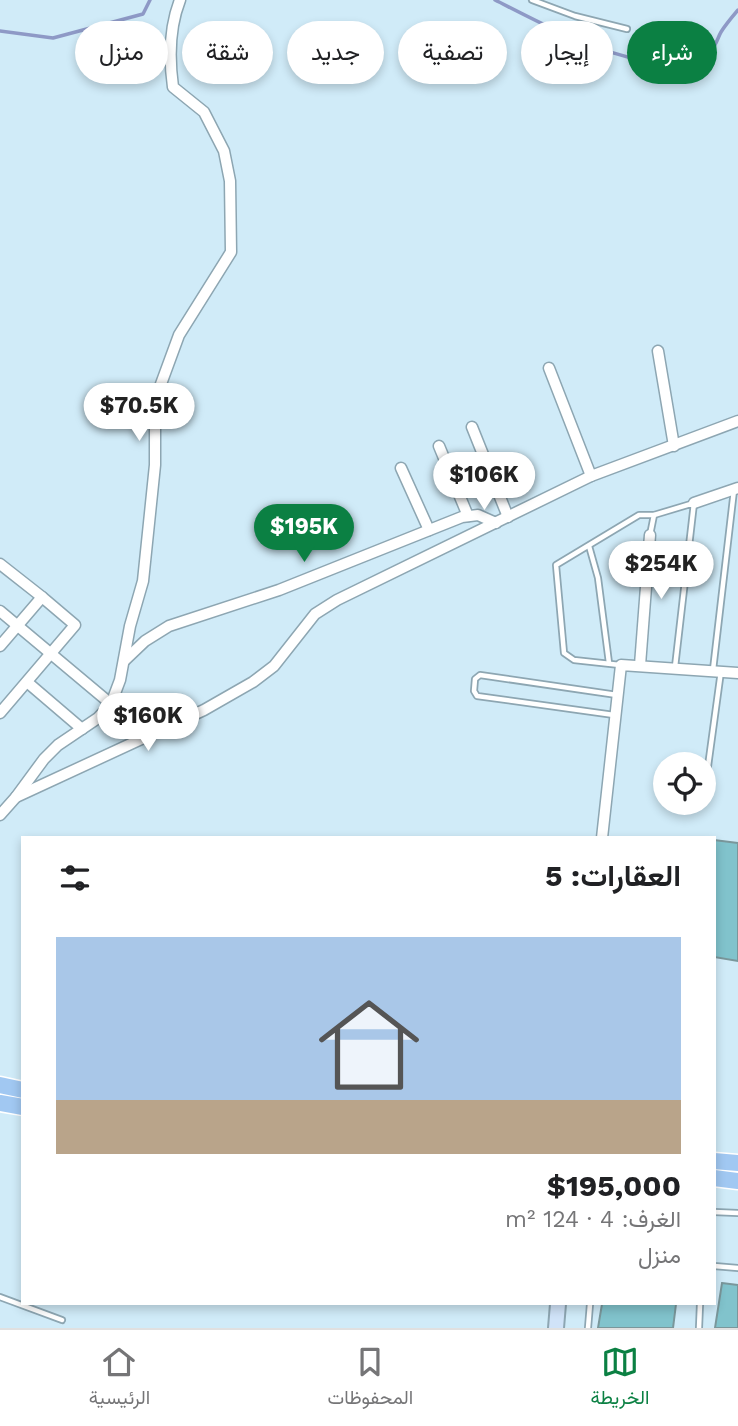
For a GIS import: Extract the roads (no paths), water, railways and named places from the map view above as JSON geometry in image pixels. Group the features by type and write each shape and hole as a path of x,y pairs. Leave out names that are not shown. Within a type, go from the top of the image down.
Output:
{"main road":[{"path":"0,1085 21,1090"},
{"path":"0,1103 21,1107"},
{"path":"716,1161 738,1163"},
{"path":"716,1178 738,1181"}],"street":[{"path":"0,814 44,759 98,718 111,704 143,581 155,465 155,408 161,384 179,335 231,252 230,181 224,152 204,112 173,87 171,47 174,20 180,0"},
{"path":"658,351 674,446"},
{"path":"549,368 591,476"},
{"path":"16,797 204,710 253,682 274,666 315,614 337,600 591,476 738,421"},
{"path":"472,427 508,517"},
{"path":"439,446 468,516"},
{"path":"401,468 429,530"},
{"path":"694,503 736,489"},
{"path":"124,662 145,641 169,626 279,590 468,516 478,515 496,523"},
{"path":"640,665 650,535"},
{"path":"0,713 75,625 1,567"},
{"path":"0,646 42,597"},
{"path":"0,611 111,704"},
{"path":"602,836 621,665 738,673"},
{"path":"27,682 82,729"},
{"path":"556,1328 558,1305"}],"lane":[{"path":"532,0 575,16 627,29"},
{"path":"709,752 736,489"},
{"path":"621,665 575,660 564,653 555,569 561,561 639,515 654,515 694,503 675,668"},
{"path":"650,535 654,515"},
{"path":"589,546 598,579 609,663"},
{"path":"615,715 477,696 474,691 475,679 480,675 617,695"},
{"path":"716,1212 738,1213"},
{"path":"716,1266 738,1268"},
{"path":"0,1297 21,1305"},
{"path":"22,1305 62,1320"},
{"path":"588,1328 590,1305"},
{"path":"699,1328 700,1305"}],"waterway":[{"path":"0,31 53,38 143,14 150,0"},
{"path":"495,0 571,37 603,49 634,59 664,63 690,61 711,50 738,10"}]}
